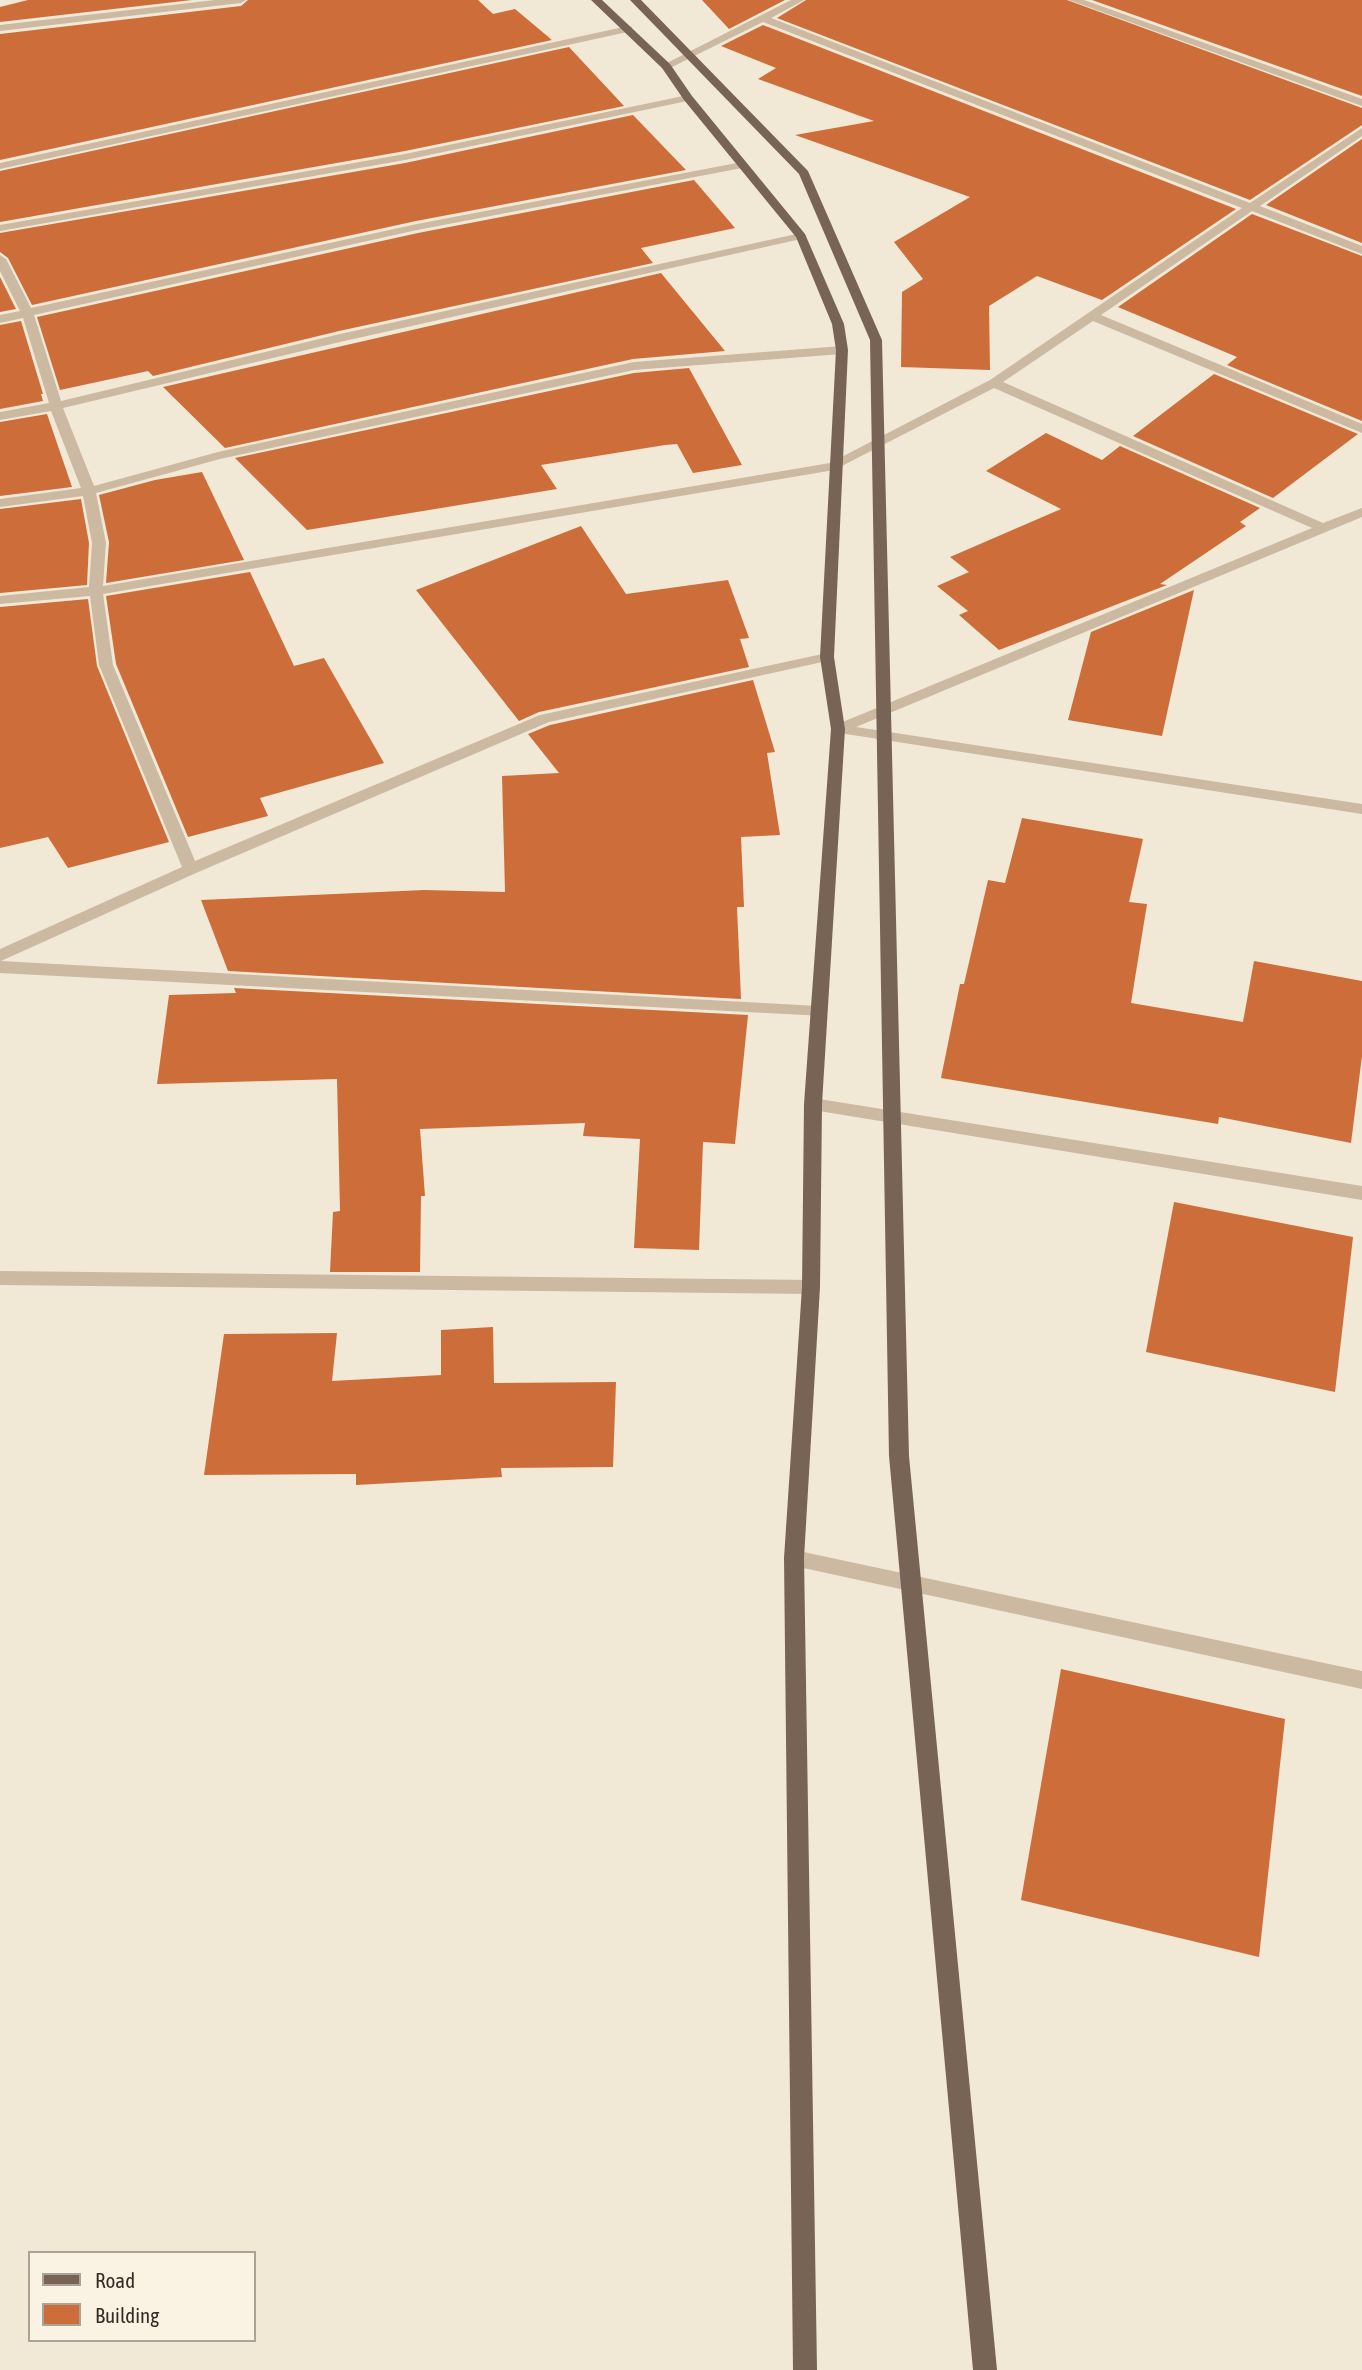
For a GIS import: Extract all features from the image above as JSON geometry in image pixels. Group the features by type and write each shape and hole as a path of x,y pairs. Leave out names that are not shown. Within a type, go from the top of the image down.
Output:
{"main road":[{"path":"596,0 666,66 688,98 801,236 838,324 842,350 834,466 827,657 838,729 813,1104 811,1287 794,1558 805,2370"},
{"path":"635,0 804,173 876,340 899,1455 985,2370"}],"street":[{"path":"0,28 241,0"},
{"path":"666,66 799,0"},
{"path":"1074,0 1362,103"},
{"path":"762,18 1362,250"},
{"path":"0,166 628,29"},
{"path":"0,228 405,157 688,98"},
{"path":"0,600 96,591 834,466 994,383 1362,131"},
{"path":"0,319 417,227 742,165"},
{"path":"0,416 56,406 341,338 801,236"},
{"path":"0,259 28,314 56,406 89,491 99,543 96,591 106,665 191,869"},
{"path":"1093,316 1362,429"},
{"path":"0,503 89,491 218,456 634,366 842,350"},
{"path":"994,383 1325,529"},
{"path":"838,729 1362,512"},
{"path":"0,956 191,869 545,718 827,657"},
{"path":"838,729 1362,808"},
{"path":"0,967 818,1013"},
{"path":"813,1104 1362,1193"},
{"path":"0,1278 811,1287"},
{"path":"794,1558 1362,1680"}],"building":[{"path":"28,0 192,0 0,22 0,7"},
{"path":"248,0 478,0 493,14 515,9 552,40 0,160 0,34 241,6"},
{"path":"702,0 785,0 729,29"},
{"path":"806,0 1067,0 1362,108 1362,125 1250,200 777,18"},
{"path":"1092,0 1362,0 1362,96"},
{"path":"763,25 1236,209 1102,300 1037,276 989,306 990,370 901,367 902,292 923,279 894,242 970,197 795,135 874,121 758,79 776,68 721,46"},
{"path":"569,47 624,106 405,151 0,222 0,171"},
{"path":"633,115 686,170 416,221 32,305 8,258 0,252 0,233 405,163"},
{"path":"1362,139 1362,243 1266,205"},
{"path":"694,180 735,228 641,248 653,263 339,331 153,376 148,371 60,390 37,317 418,233"},
{"path":"1252,214 1362,256 1362,421 1227,365 1237,357 1118,307"},
{"path":"661,273 725,351 633,359 225,448 163,387"},
{"path":"0,277 16,309 0,312"},
{"path":"21,321 43,401 0,409 0,325"},
{"path":"689,368 742,465 693,473 677,444 665,445 541,465 557,489 307,530 235,458 634,373"},
{"path":"1214,374 1358,434 1273,498 1133,436"},
{"path":"47,414 72,487 0,496 0,422"},
{"path":"1046,433 1102,460 1120,446 1260,508 1240,522 1246,526 1160,584 1167,585 999,650 959,615 968,611 937,586 969,572 950,557 1061,509 986,471"},
{"path":"202,472 244,560 106,583 109,542 99,495 155,480"},
{"path":"81,499 89,543 87,585 0,593 0,509"},
{"path":"581,526 626,594 728,580 749,638 740,639 749,667 539,712 519,721 416,590"},
{"path":"250,572 294,666 324,658 384,763 260,798 268,816 188,837 116,664 106,596"},
{"path":"1194,590 1162,736 1068,720 1091,632"},
{"path":"88,599 97,666 169,842 68,868 48,837 0,848 0,607"},
{"path":"753,680 775,752 767,753 780,835 741,837 744,907 737,907 741,999 228,971 201,900 424,890 505,892 502,776 559,773 528,734 550,725"},
{"path":"1022,818 1143,839 1129,902 1147,904 1131,1003 1243,1022 1254,961 1362,981 1362,1056 1351,1143 1219,1117 1218,1124 941,1078 960,984 964,984 988,880 1005,883"},
{"path":"234,988 748,1015 735,1144 703,1142 699,1250 634,1248 640,1139 583,1136 585,1123 420,1129 425,1196 421,1196 420,1272 330,1272 333,1212 340,1211 337,1079 157,1084 169,995 236,993"},
{"path":"1174,1202 1353,1237 1335,1392 1146,1352"},
{"path":"493,1327 494,1383 616,1382 613,1467 501,1468 502,1477 356,1485 356,1474 204,1475 224,1334 337,1333 332,1381 441,1375 441,1330"},
{"path":"1061,1669 1285,1719 1259,1957 1021,1900"}]}
